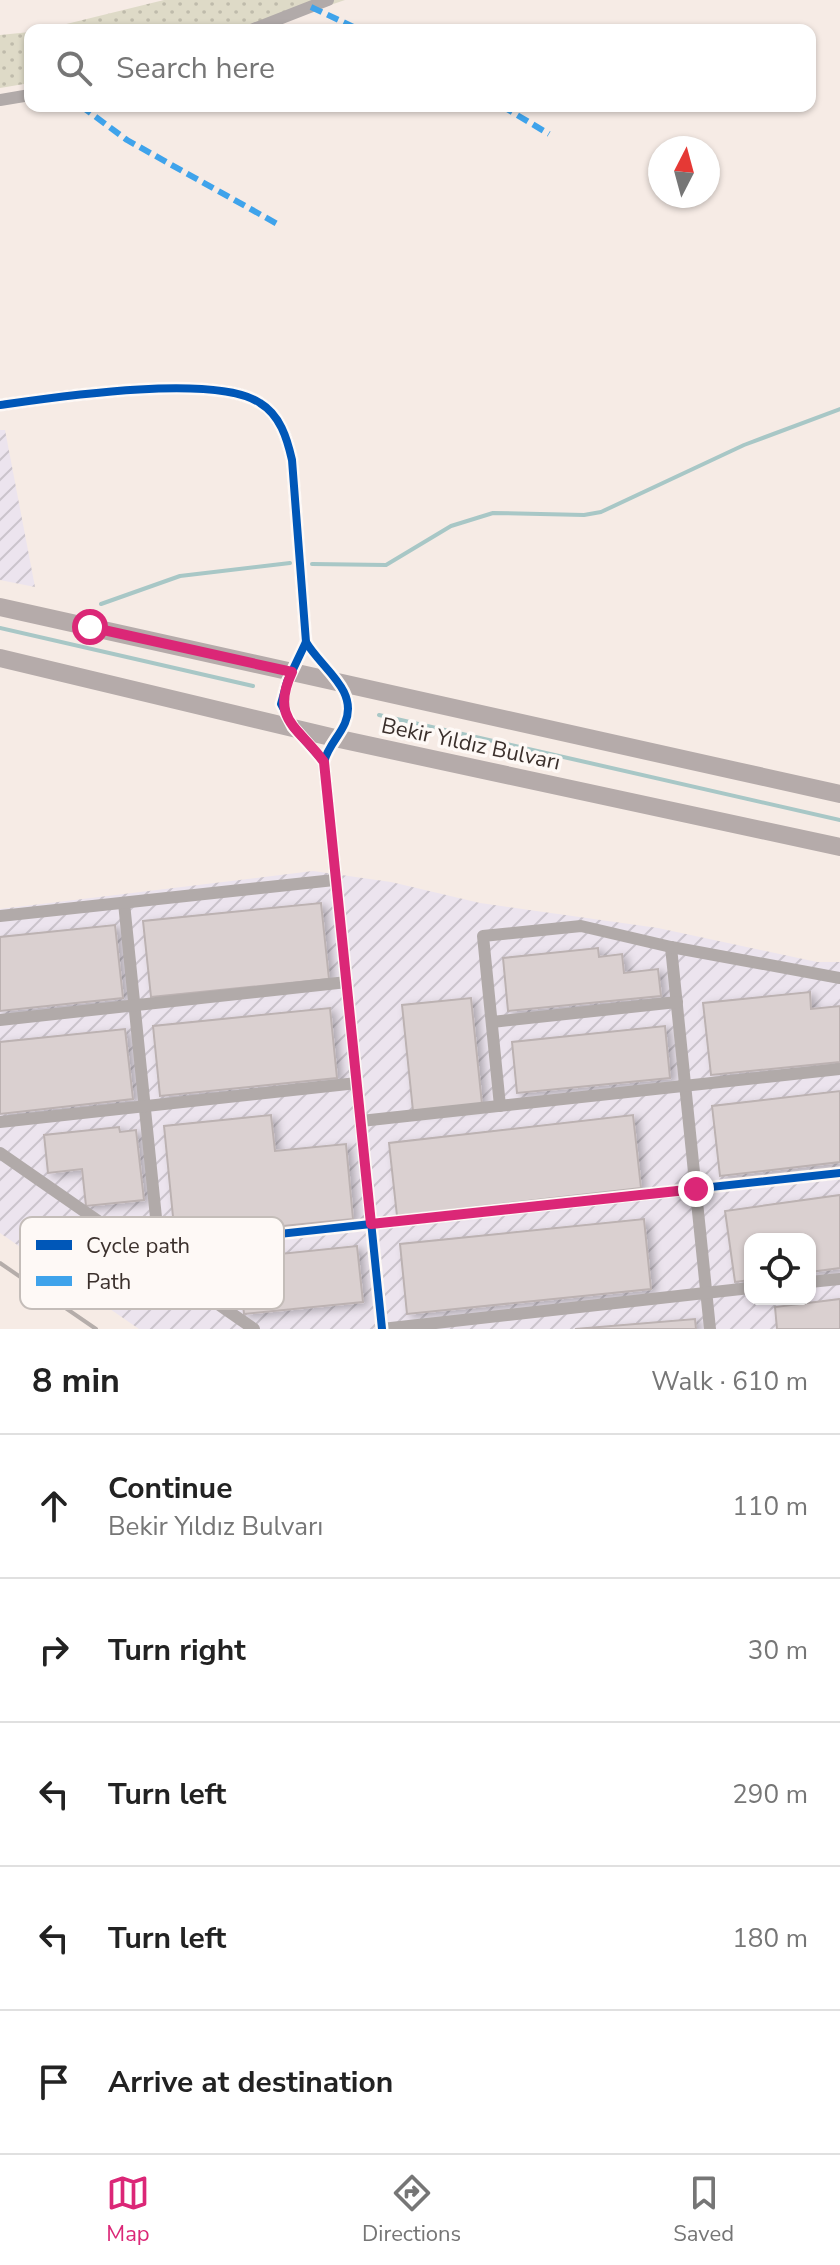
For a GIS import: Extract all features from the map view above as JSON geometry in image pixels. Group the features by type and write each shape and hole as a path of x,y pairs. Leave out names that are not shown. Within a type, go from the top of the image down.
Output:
{"main road":[{"name":"Bekir Yıldız Bulvarı","path":"0,607 840,794"},
{"name":"Bekir Yıldız Bulvarı","path":"0,658 335,738 840,847"}],"street":[{"path":"266,24 328,0"},
{"path":"0,100 24,96"},
{"path":"0,405 111,393 195,390 242,395 267,408 283,430 292,460 306,642 281,704 293,727 324,762"},
{"path":"306,642 347,693 349,705 347,718 324,762 382,1329 744,1289"},
{"path":"0,916 334,880"},
{"path":"124,903 152,1217"},
{"path":"500,1106 483,936 581,926 671,947 840,978"},
{"path":"671,947 710,1329"},
{"path":"0,1020 347,982"},
{"path":"492,1022 677,1002"},
{"path":"361,1121 840,1069"},
{"path":"0,1122 357,1083"},
{"path":"0,1153 100,1217"},
{"path":"284,1235 840,1173"},
{"path":"816,1281 840,1279"},
{"path":"228,1309 254,1329"}],"shaded area":[{"path":"164,0 345,0 275,24 66,24"},
{"path":"24,33 24,84 0,88 0,35"},
{"path":"0,430 5,430 35,587 0,580"},
{"path":"313,871 391,882 480,903 658,928 817,962 840,962 840,1329 139,1329 110,1309 284,1309 284,1217 20,1217 20,1247 0,1233 0,909"}],"building":[{"path":"321,903 329,979 151,997 143,921"},
{"path":"115,925 123,998 0,1011 0,937"},
{"path":"598,948 599,957 622,954 624,973 658,969 661,996 508,1011 503,958"},
{"path":"810,992 811,1009 840,1006 840,1062 711,1075 703,1003"},
{"path":"471,998 482,1104 413,1111 402,1005"},
{"path":"330,1008 337,1078 160,1096 153,1026"},
{"path":"665,1026 670,1078 517,1093 512,1042"},
{"path":"125,1029 133,1099 0,1114 0,1042"},
{"path":"840,1091 840,1162 720,1176 712,1106"},
{"path":"271,1115 275,1151 346,1144 353,1219 284,1226 284,1217 173,1217 164,1126"},
{"path":"633,1115 641,1188 397,1216 389,1143"},
{"path":"119,1127 120,1132 136,1130 144,1200 86,1206 82,1169 48,1173 44,1135"},
{"path":"840,1195 840,1268 816,1271 816,1233 744,1233 744,1281 735,1282 725,1211"},
{"path":"644,1219 651,1289 407,1314 400,1244"},
{"path":"357,1246 363,1302 244,1314 243,1309 284,1309 284,1254"},
{"path":"840,1299 840,1329 777,1329 775,1307 816,1305 816,1302"},
{"path":"695,1319 696,1329 575,1329"}],"waterway":[{"path":"312,564 386,565 451,526 493,513 584,515 601,512 744,445 840,409"},
{"path":"101,604 180,576 290,563"},
{"path":"0,628 253,686"},
{"path":"379,715 840,820"}],"railway":[{"path":"0,1263 20,1277"},
{"path":"67,1309 96,1329"}],"marked path":[{"path":"311,7 347,24"},
{"path":"89,112 127,140 281,226"},
{"path":"512,112 549,134"}],"cycle path":[{"path":"0,405 95,393 173,388 238,394 260,403 273,414 285,435 292,460 306,642 287,682 281,704 293,727 324,762"},
{"path":"306,642 336,680 347,700 345,723 324,762 382,1329"},
{"path":"284,1233 840,1173"}],"route":[{"path":"90,627 292,672 281,704 284,715 324,762 371,1224 696,1189"}]}
